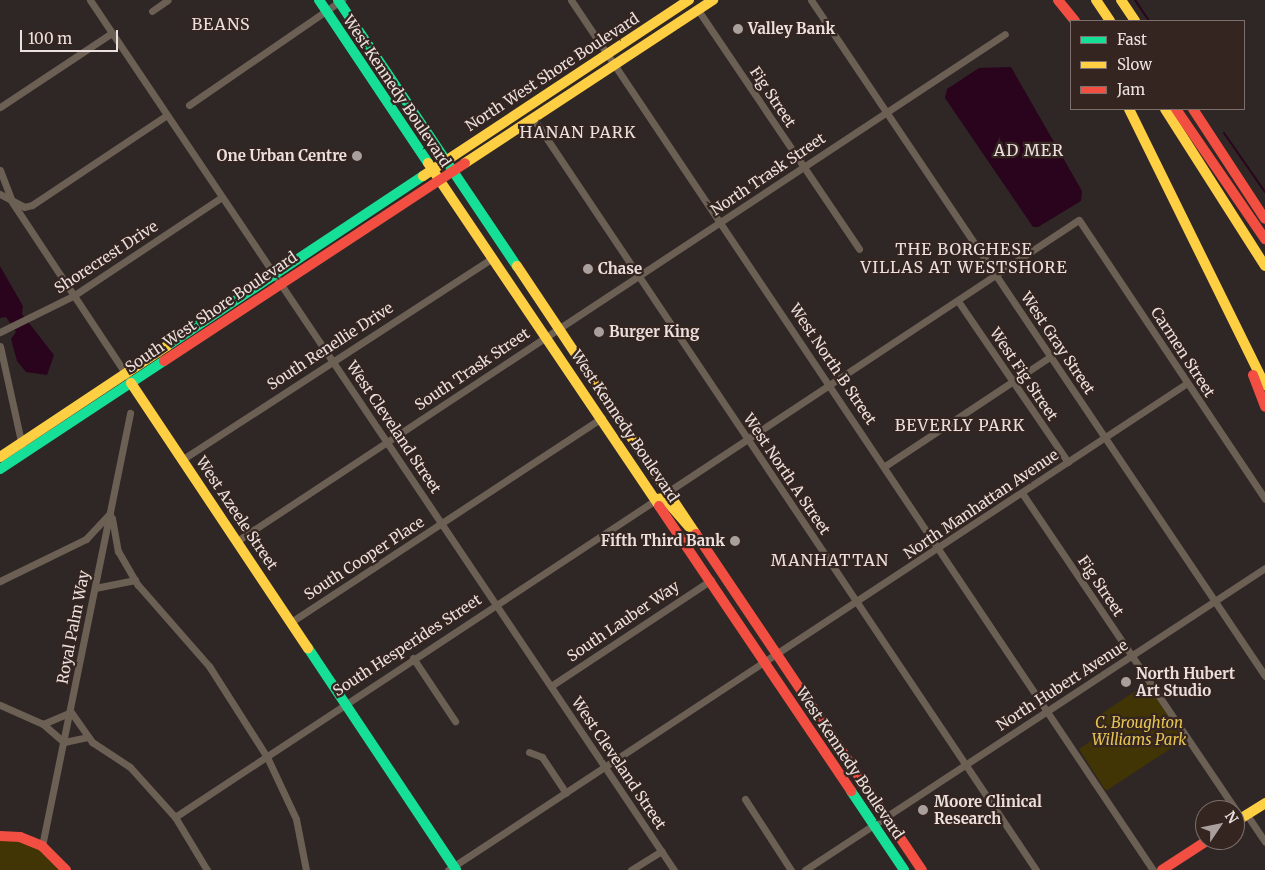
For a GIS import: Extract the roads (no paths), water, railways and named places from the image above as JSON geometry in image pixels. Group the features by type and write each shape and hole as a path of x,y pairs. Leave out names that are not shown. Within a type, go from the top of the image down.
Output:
{"main road":[{"name":"West Kennedy Boulevard","path":"319,0 438,180 547,336 657,499 904,870"},
{"name":"North West Shore Boulevard","path":"432,170 689,0"},
{"name":"North West Shore Boulevard","path":"438,180 713,0"},
{"path":"1058,0 1074,20"},
{"path":"1066,0 1080,20"},
{"path":"1096,0 1110,20"},
{"path":"1121,0 1134,20"},
{"name":"West Kennedy Boulevard","path":"340,1 922,870"},
{"path":"1129,110 1237,333 1265,385"},
{"path":"1166,110 1265,266"},
{"path":"1177,110 1265,239"},
{"path":"1194,110 1265,219"},
{"name":"South West Shore Boulevard","path":"0,457 273,273 432,170"},
{"name":"South West Shore Boulevard","path":"0,469 438,180"},
{"path":"1237,333 1265,407"},
{"name":"West Azeele Street","path":"132,383 345,703 452,869"},
{"path":"624,451 660,493 669,491"},
{"path":"657,499 664,498 696,532"},
{"path":"1245,816 1265,803"},
{"path":"0,836 20,837 42,846 66,870"},
{"path":"1162,870 1195,848"}],"street":[{"name":"West Cleveland Street","path":"90,0 674,870"},
{"path":"152,11 168,0"},
{"name":"West North B Street","path":"571,0 886,466 1153,870"},
{"name":"West Gray Street","path":"811,0 1265,676"},
{"path":"189,104 340,1"},
{"name":"Fig Street","path":"698,10 859,249"},
{"path":"0,107 112,33"},
{"name":"North Trask Street","path":"547,336 1005,34"},
{"path":"0,194 12,202 32,205 167,115"},
{"name":"West North A Street","path":"532,118 1036,870"},
{"name":"West Azeele Street","path":"0,170 12,202 132,383"},
{"name":"Shorecrest Drive","path":"3,330 73,296 222,197"},
{"name":"Carmen Street","path":"996,275 1079,220 1265,500"},
{"name":"South Renellie Drive","path":"183,459 493,258"},
{"path":"669,491 996,275"},
{"name":"West Fig Street","path":"958,300 1068,462"},
{"name":"South Trask Street","path":"237,541 547,336"},
{"path":"0,346 22,454"},
{"path":"886,466 1051,356"},
{"name":"North Manhattan Avenue","path":"452,869 1187,383"},
{"name":"Royal Palm Way","path":"42,846 71,712 130,413"},
{"name":"South Cooper Place","path":"291,622 602,418"},
{"name":"Fig Street","path":"1022,493 1229,800"},
{"name":"South Hesperides Street","path":"175,817 413,658 657,499"},
{"path":"111,513 118,550 135,580 168,624 209,666 266,757 296,819 306,870"},
{"path":"0,581 86,539 111,513"},
{"name":"North Hubert Avenue","path":"805,870 1265,568"},
{"path":"95,588 135,580"},
{"name":"South Lauber Way","path":"551,686 711,580"},
{"path":"413,658 455,721"},
{"path":"0,705 43,724 64,742 88,737"},
{"path":"43,724 71,712 88,737 130,767 175,817 207,870"},
{"path":"529,752 542,757 566,793"},
{"path":"745,799 790,870"},
{"name":"Fig Street","path":"1245,822 1265,842"},
{"path":"631,870 661,851"}],"waterway":[{"path":"1135,0 1148,20"},
{"path":"1224,133 1265,192"}],"place":[{"name":"Valley Bank","path":"738,29"},
{"name":"One Urban Centre","path":"357,156"},
{"name":"Chase","path":"588,269"},
{"name":"Burger King","path":"599,332"},
{"name":"Fifth Third Bank","path":"735,541"},
{"name":"North Hubert Art Studio","path":"1126,682"},
{"name":"Moore Clinical Research","path":"923,810"}],"district":[{"name":"BEANS","path":"221,24"},
{"name":"HANAN PARK","path":"578,132"},
{"name":"AD MER","path":"1029,150"},
{"name":"THE BORGHESE VILLAS AT WESTSHORE","path":"964,258"},
{"name":"BEVERLY PARK","path":"960,425"},
{"name":"MANHATTAN","path":"830,560"}],"park label":[{"name":"C. Broughton Williams Park","path":"1139,730"}]}
